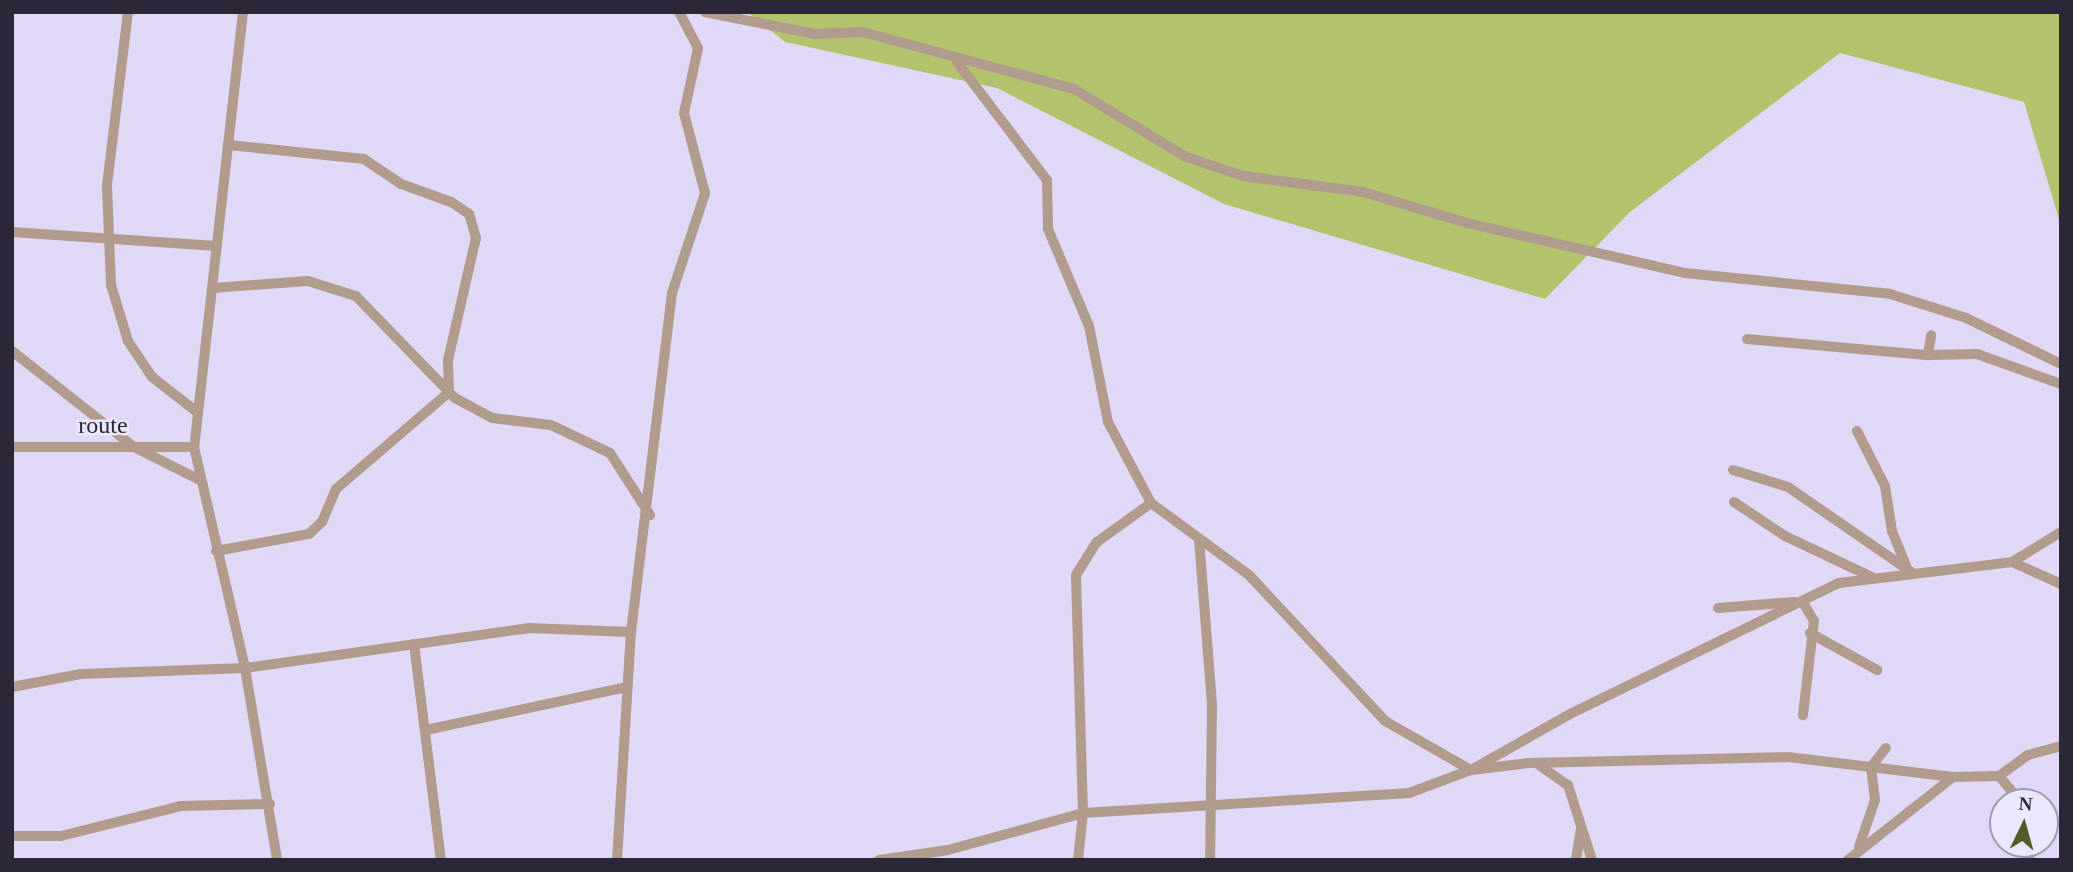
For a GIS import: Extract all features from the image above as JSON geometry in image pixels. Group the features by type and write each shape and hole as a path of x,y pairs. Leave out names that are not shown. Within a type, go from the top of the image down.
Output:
{"street":[{"path":"128,12 107,186 113,215 109,237 111,285 128,341 152,377 197,412"},
{"path":"243,12 194,447 198,479 245,668 270,804 276,860"},
{"path":"617,860 631,632 650,514 672,293 705,194 684,113 698,48 679,12"},
{"path":"705,12 814,34 863,32 957,62 1074,89 1216,169 1363,192 1467,223 1685,273 1890,294 1966,318 2061,364"},
{"path":"957,62 1046,180 1048,229 1089,326 1108,422 1151,503 1250,575 1385,722 1471,770 1529,762 1788,758 1953,777 1999,776 2028,755 2061,746"},
{"path":"228,145 364,159 401,184 469,214 476,238 448,360 449,392"},
{"path":"12,232 217,246"},
{"path":"212,288 327,282 356,296 449,392 492,418 551,425 610,453 650,514"},
{"path":"1928,355 1931,335"},
{"path":"1747,339 1928,355 1986,356 2061,384"},
{"path":"12,351 134,447 198,479"},
{"path":"216,551 309,534 322,522 336,489 449,392"},
{"path":"1857,431 1885,486 1892,531 1911,572"},
{"name":"route","path":"12,447 194,447"},
{"path":"1733,470 1788,487 1911,572"},
{"path":"1734,502 1785,536 1874,578"},
{"path":"1078,860 1083,813 1076,575 1097,542 1151,503"},
{"path":"879,860 948,855 1083,813 1409,793 1471,770 1570,714 1839,583 1911,572 2012,562 2061,531"},
{"path":"1199,539 1212,704 1208,806 1210,860"},
{"path":"2012,562 2061,584"},
{"path":"1718,608 1800,601"},
{"path":"1800,601 1814,621 1803,715"},
{"path":"12,687 81,674 245,668 528,628 631,632"},
{"path":"1811,633 1877,670"},
{"path":"414,644 442,860"},
{"path":"426,730 627,687"},
{"path":"1857,851 1875,800 1871,767 1886,748"},
{"path":"1529,762 1568,785 1592,860"},
{"path":"1999,776 2009,788"},
{"path":"1848,860 1953,777"},
{"path":"12,836 61,836 180,806 270,804"},
{"path":"1576,860 1581,824"}],"green space":[{"path":"747,12 2061,12 2061,226 2024,102 1840,53 1630,212 1545,299 1224,204 997,88 785,42"}]}
